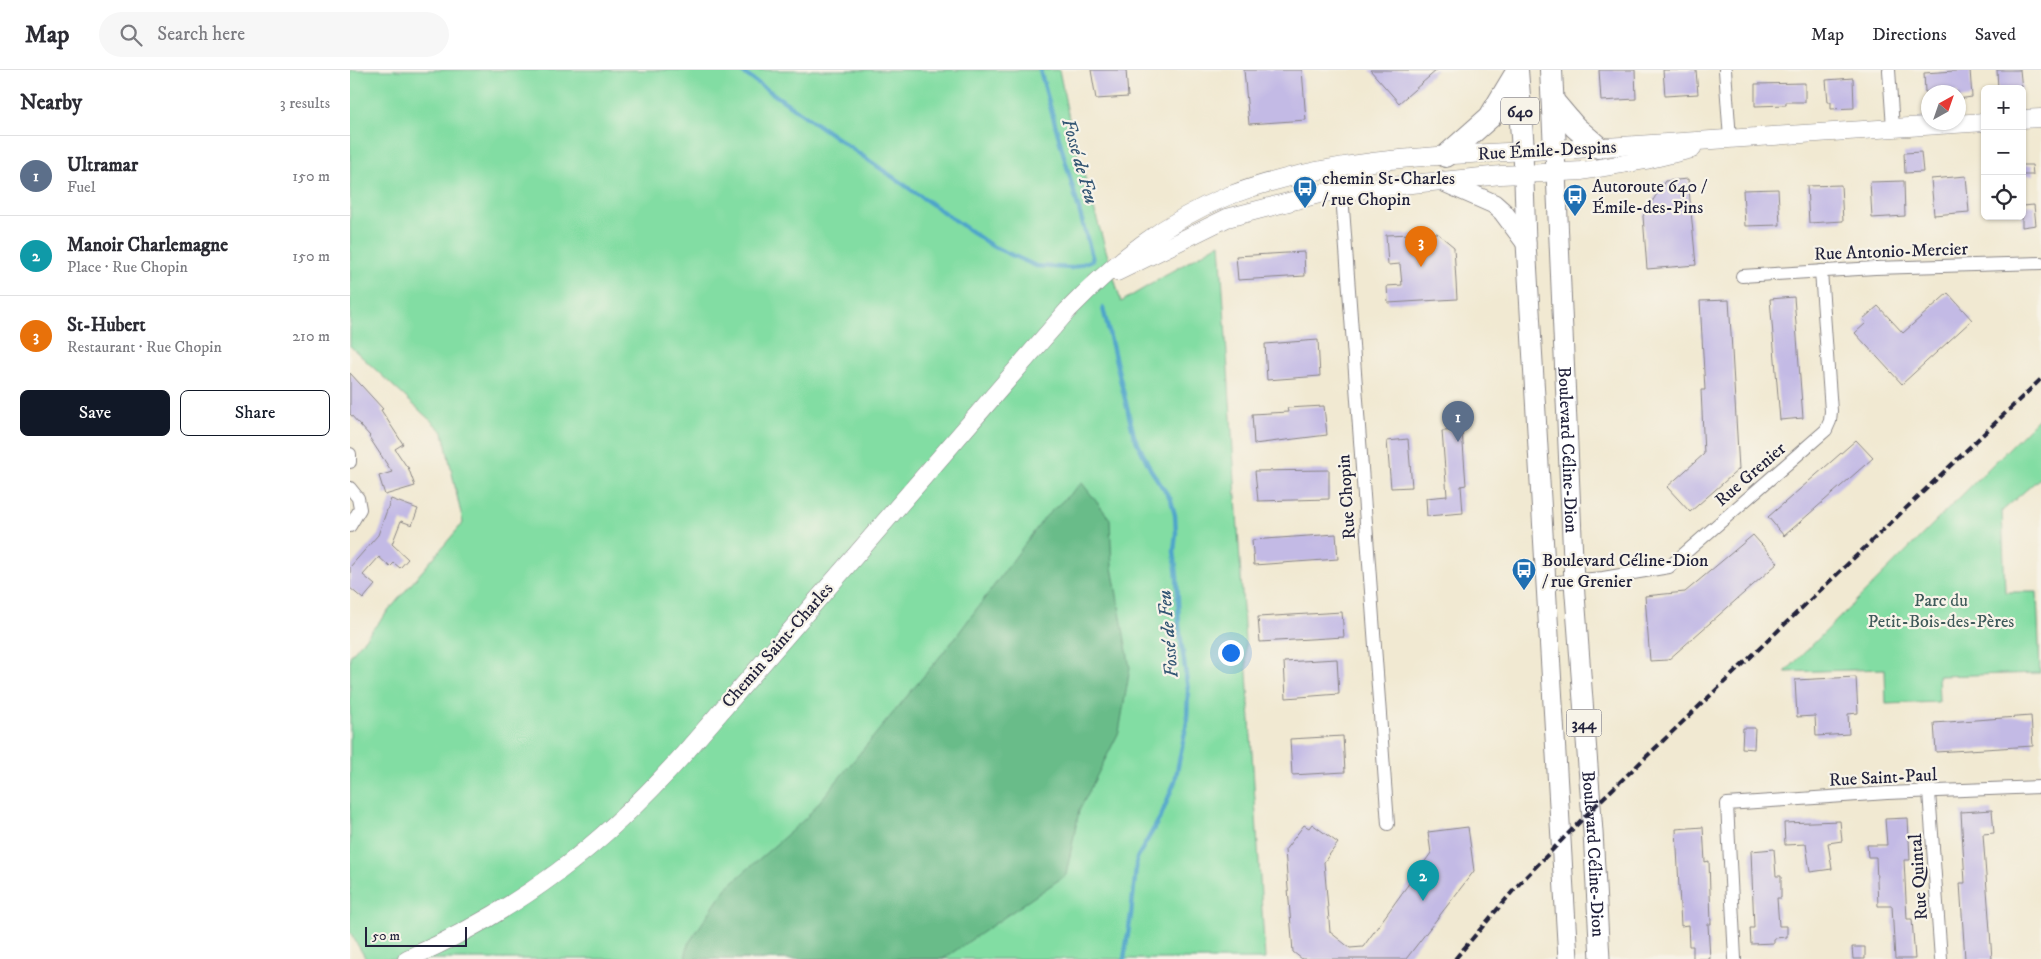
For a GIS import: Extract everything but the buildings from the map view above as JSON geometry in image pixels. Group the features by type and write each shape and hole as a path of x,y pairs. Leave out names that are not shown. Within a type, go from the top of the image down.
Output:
{"highway":[{"name":"640","path":"1551,70 1555,150"},
{"name":"640","path":"1517,71 1523,150"},
{"path":"1446,156 1490,117 1517,71"},
{"path":"1553,101 1575,127 1598,147"}],"main road":[{"path":"2026,119 2041,118"},
{"name":"Rue Émile-Despins","path":"1238,193 1340,166 1523,150 1555,150 1711,141 1981,122"},
{"name":"Rue Émile-Despins","path":"1244,213 1341,190 1442,180 1582,171 1687,151 1711,141"},
{"name":"Boulevard Céline-Dion","path":"1523,150 1526,243 1568,959"},
{"name":"Boulevard Céline-Dion","path":"1555,150 1574,582 1593,832 1600,959"},
{"path":"1442,180 1494,204 1503,212 1526,243"},
{"name":"Chemin Saint-Charles","path":"407,959 465,932 534,890 578,858 635,807 683,755 1030,351 1078,300 1132,252 1154,236 1177,222 1238,193"},
{"name":"Chemin Saint-Charles","path":"1102,278 1219,222 1244,213"}],"street":[{"path":"1725,70 1730,139"},
{"path":"1889,70 1893,128"},
{"name":"Rue Chopin","path":"1340,166 1388,824"},
{"name":"Rue Antonio-Mercier","path":"1742,276 1820,271 2041,263"},
{"name":"Rue Grenier","path":"1547,583 1574,582 1664,569 1674,564 1826,430 1830,421 1830,411 1820,271"},
{"path":"350,454 350,462"},
{"path":"350,488 358,498 360,509 350,526"},
{"name":"Rue Saint-Paul","path":"1735,959 1727,804 1887,792 2041,787"},
{"name":"Rue Quintal","path":"1929,792 1941,959"}],"green space":[{"path":"350,70 1059,70 1072,133 1121,302 1220,243 1265,959 366,959 350,932 350,656 463,523 443,432 350,346"},
{"name":"Parc du Petit-Bois-des-Pères","path":"2041,416 2041,477 2002,511 2005,592 2037,592 2040,673 1938,676 1939,702 1886,704 1885,669 1785,672"},
{"path":"1082,483 1110,519 1112,567 1130,668 1119,732 1079,811 1066,875 943,959 685,959 688,944 726,888 806,818 952,642 1045,517"}],"waterway":[{"path":"739,70 992,246 1036,266 1072,268 1093,260 1040,70"},
{"name":"Fossé de Feu","path":"1103,308 1134,436 1151,470 1171,500 1175,515 1174,551 1179,626 1188,690 1187,722 1175,781 1161,816 1137,858 1124,959"}],"railway":[{"path":"1455,959 1518,885 1599,802 2041,379"}],"place":[{"name":"chemin St-Charles / rue Chopin","path":"1305,209"},
{"name":"Autoroute 640 / Émile-des-Pins","path":"1575,217"},
{"name":"St-Hubert","path":"1421,267"},
{"name":"Ultramar","path":"1458,442"},
{"name":"Boulevard Céline-Dion / rue Grenier","path":"1524,591"},
{"name":"Manoir Charlemagne","path":"1423,901"}]}
